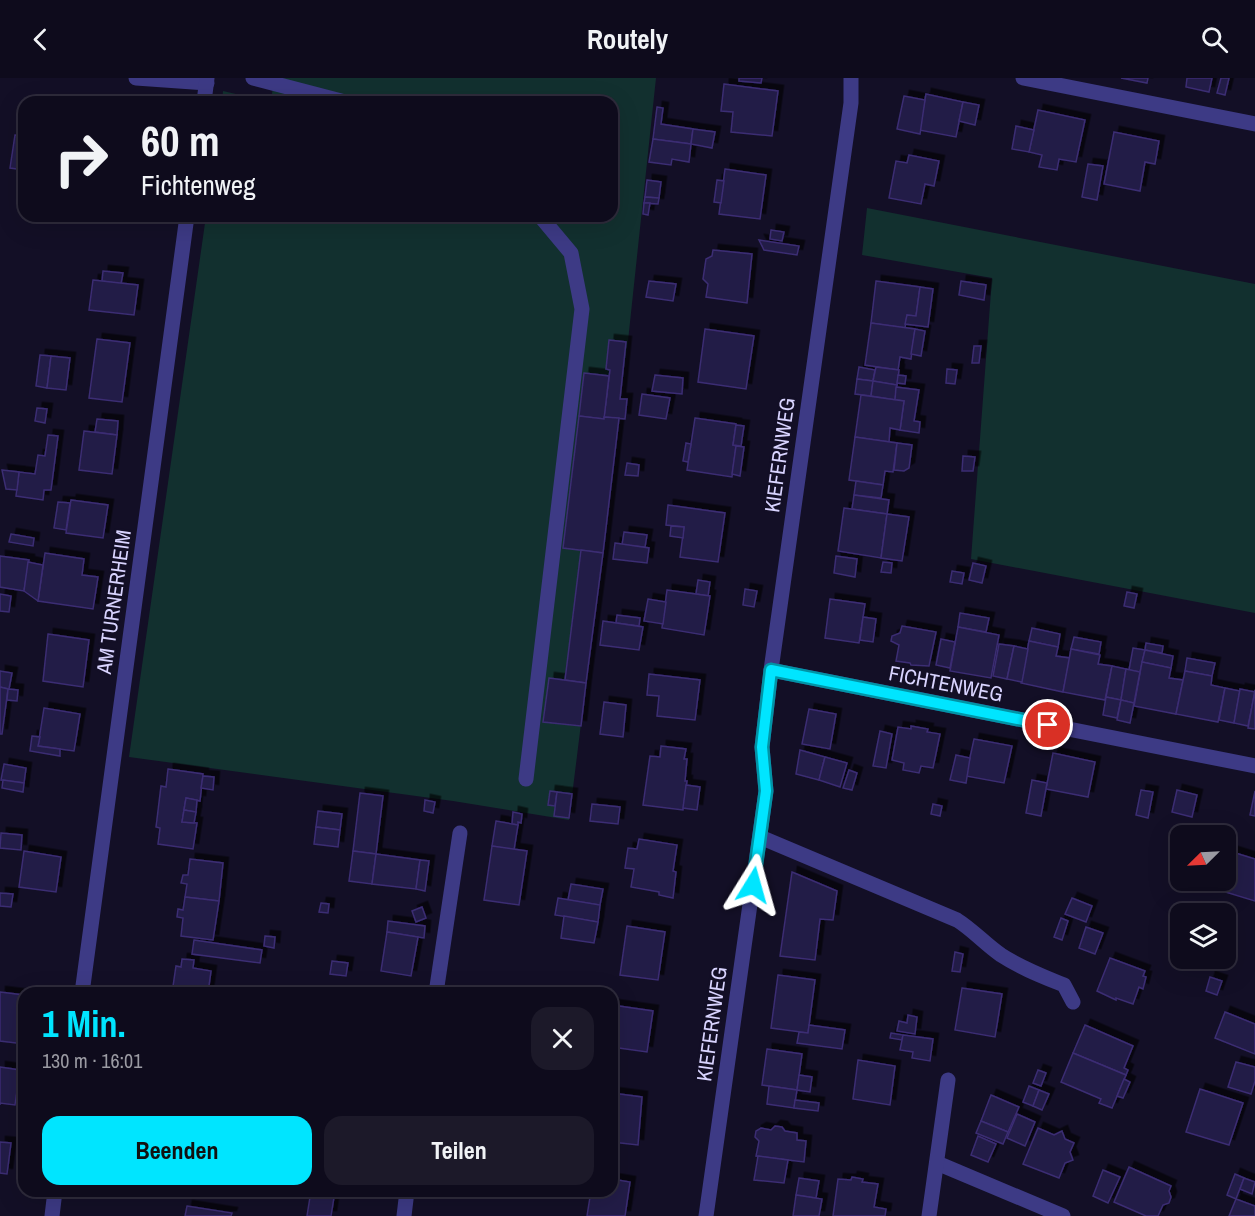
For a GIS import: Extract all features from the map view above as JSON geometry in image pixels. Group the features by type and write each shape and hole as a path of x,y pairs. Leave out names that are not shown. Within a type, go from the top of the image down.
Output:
{"street":[{"path":"136,78 207,80 205,96"},
{"path":"253,78 322,96"},
{"name":"KIEFERNWEG","path":"706,1216 766,791 762,747 771,670 851,103 851,78"},
{"path":"1023,78 1255,124"},
{"name":"AM TURNERHEIM","path":"83,987 186,222"},
{"path":"526,779 582,309 572,253 545,222"},
{"name":"FICHTENWEG","path":"771,670 1255,766"},
{"path":"437,987 460,833"},
{"path":"760,837 957,920 1000,954 1032,972 1064,985 1073,1002"},
{"path":"929,1216 948,1080"},
{"path":"937,1163 1063,1216"},
{"path":"52,1216 54,1197"},
{"path":"404,1216 406,1197"}],"green space":[{"path":"274,78 656,78 620,398 627,399 625,419 619,419 569,820 453,801 129,757 205,222 618,222 618,96 272,96"},
{"path":"223,91 244,96 223,96"},
{"path":"867,208 1255,284 1255,613 971,559 992,278 862,255"}],"building":[{"path":"739,78 762,78 761,83 739,81"},
{"path":"1121,78 1148,78 1147,83"},
{"path":"1187,78 1212,78 1209,92 1186,87"},
{"path":"1221,78 1229,78 1225,95 1217,93"},
{"path":"724,84 778,91 772,136 731,132 733,112 721,111"},
{"path":"926,94 963,102 956,137 919,130"},
{"path":"904,96 925,100 920,134 897,129"},
{"path":"963,102 979,105 975,125 959,121"},
{"path":"657,107 663,108 661,124 693,129 691,144 653,139"},
{"path":"1038,110 1085,120 1076,162 1059,159 1057,170 1039,167 1042,155 1029,152"},
{"path":"1016,126 1034,130 1029,152 1012,149"},
{"path":"693,129 715,132 712,148 691,144"},
{"path":"1114,132 1159,141 1155,164 1145,162 1140,191 1104,184"},
{"path":"15,135 18,135 18,169 10,168"},
{"path":"653,139 691,144 689,162 672,159 671,165 649,162"},
{"path":"909,155 939,161 934,186 925,184 921,204 889,198 896,161 907,163"},
{"path":"1088,164 1103,166 1097,200 1082,197"},
{"path":"725,169 766,175 760,219 719,214"},
{"path":"647,180 661,182 659,198 645,197"},
{"path":"717,180 724,181 721,203 714,202"},
{"path":"645,197 659,198 658,204 644,203"},
{"path":"644,203 650,203 648,215 643,214"},
{"path":"771,230 784,232 782,241 770,239"},
{"path":"759,240 799,246 797,255 764,250"},
{"path":"713,250 752,254 747,303 706,297 708,284 703,279 706,259 712,256"},
{"path":"103,271 123,273 121,284 102,281"},
{"path":"93,280 138,285 134,315 89,310"},
{"path":"649,281 676,284 673,301 646,297"},
{"path":"876,281 920,287 916,316 907,315 905,328 871,323"},
{"path":"961,281 986,285 984,300 959,295"},
{"path":"920,287 933,289 928,327 905,324 907,315 916,316"},
{"path":"871,323 915,329 911,359 900,357 898,370 865,365"},
{"path":"705,329 754,336 746,389 698,382"},
{"path":"915,329 925,331 921,356 911,354"},
{"path":"97,339 130,343 122,402 89,398"},
{"path":"609,340 626,342 620,399 627,399 625,419 604,417 610,370 606,369"},
{"path":"974,346 981,346 979,363 972,363"},
{"path":"40,355 51,356 47,388 36,386"},
{"path":"51,356 70,358 66,390 47,388"},
{"path":"859,367 875,370 873,381 857,379"},
{"path":"876,367 899,370 897,385 873,381"},
{"path":"947,369 957,370 955,384 946,383"},
{"path":"584,373 609,376 604,419 579,416"},
{"path":"655,375 683,378 682,394 652,391"},
{"path":"898,375 906,376 905,384 897,383"},
{"path":"857,379 873,381 871,396 855,394"},
{"path":"873,381 897,385 895,400 871,396"},
{"path":"896,387 919,390 914,421 920,422 919,433 900,430 904,401 895,400"},
{"path":"642,394 670,398 666,419 639,415"},
{"path":"861,395 904,401 900,430 890,428 889,442 855,437"},
{"path":"37,408 47,409 45,423 35,421"},
{"path":"579,416 619,418 603,553 563,548"},
{"path":"695,418 736,424 732,477 687,470"},
{"path":"97,419 118,421 117,435 95,432"},
{"path":"736,425 744,426 741,446 733,445"},
{"path":"84,431 117,435 112,474 79,470"},
{"path":"48,435 58,436 51,490 44,490 43,500 16,496 19,472 35,474 38,455 45,456"},
{"path":"855,437 897,443 893,472 885,471 883,485 849,480"},
{"path":"686,443 691,444 688,462 683,461"},
{"path":"897,443 912,445 909,468 904,471 894,470"},
{"path":"736,446 744,447 740,476 732,474"},
{"path":"963,456 975,457 973,471 962,471"},
{"path":"627,463 639,465 638,476 625,475"},
{"path":"2,470 19,472 17,490 6,489"},
{"path":"856,481 883,485 881,498 854,495"},
{"path":"854,495 889,500 887,514 852,509"},
{"path":"71,500 108,505 103,538 66,533"},
{"path":"58,502 70,503 66,530 54,528"},
{"path":"668,505 725,513 718,562 680,557 684,527 666,525"},
{"path":"844,508 887,514 881,558 838,551"},
{"path":"887,514 909,517 902,561 881,558"},
{"path":"671,526 684,527 683,538 670,536"},
{"path":"624,532 647,535 645,547 622,545"},
{"path":"11,534 34,538 33,546 9,542"},
{"path":"615,543 649,548 647,563 613,559"},
{"path":"581,550 603,553 586,683 565,680"},
{"path":"45,553 84,559 82,575 98,577 93,609 38,601"},
{"path":"0,556 29,560 24,591 0,587"},
{"path":"836,556 857,559 855,577 834,573"},
{"path":"28,562 43,565 38,601 24,591"},
{"path":"883,562 892,563 891,573 881,572"},
{"path":"973,563 986,566 982,583 969,580"},
{"path":"952,571 964,573 962,584 950,582"},
{"path":"698,580 710,582 708,596 696,594"},
{"path":"745,589 757,591 754,607 743,605"},
{"path":"667,590 710,596 704,635 662,628"},
{"path":"1127,592 1137,594 1134,608 1124,606"},
{"path":"0,594 11,596 9,612 0,611"},
{"path":"648,599 666,602 663,624 644,621"},
{"path":"830,599 865,604 859,643 825,638"},
{"path":"960,613 989,618 986,632 958,627"},
{"path":"617,615 640,618 639,626 616,623"},
{"path":"863,617 876,619 873,642 860,640"},
{"path":"603,621 643,627 639,650 600,645"},
{"path":"902,626 936,632 929,666 896,661 899,645 891,641 892,636 900,633"},
{"path":"958,627 999,635 991,678 950,671"},
{"path":"1032,628 1060,634 1058,647 1029,641"},
{"path":"48,634 89,640 83,687 43,681"},
{"path":"1074,637 1101,642 1099,654 1071,649"},
{"path":"941,639 955,642 950,668 936,665"},
{"path":"1029,641 1058,647 1056,656 1070,658 1063,692 1021,683"},
{"path":"1146,643 1163,646 1162,653 1145,650"},
{"path":"999,644 1014,646 1007,679 993,676"},
{"path":"1014,646 1028,649 1022,682 1007,679"},
{"path":"1133,648 1145,650 1140,672 1129,670"},
{"path":"1071,649 1100,655 1098,664 1112,666 1105,700 1063,692"},
{"path":"1145,650 1173,656 1171,668 1142,662"},
{"path":"1187,658 1215,663 1212,676 1185,671"},
{"path":"1142,662 1171,668 1169,678 1183,680 1176,714 1134,706"},
{"path":"1112,666 1126,669 1121,700 1106,697"},
{"path":"1126,669 1140,672 1134,703 1121,700"},
{"path":"0,671 12,673 9,689 0,687"},
{"path":"1185,671 1212,676 1211,685 1225,688 1218,722 1176,714"},
{"path":"649,674 700,680 695,720 657,716 659,696 647,695"},
{"path":"549,678 586,683 581,726 543,722"},
{"path":"0,687 8,689 2,734 0,734"},
{"path":"1225,688 1240,691 1234,723 1219,720"},
{"path":"8,689 18,690 17,701 7,700"},
{"path":"1240,689 1255,692 1248,726 1234,723"},
{"path":"1255,690 1255,729 1248,728"},
{"path":"1106,697 1121,700 1117,718 1103,715"},
{"path":"1121,700 1134,703 1130,723 1117,720"},
{"path":"604,702 626,705 623,737 600,734"},
{"path":"44,708 80,714 74,751 38,746"},
{"path":"809,709 836,714 830,749 802,744"},
{"path":"911,726 940,734 933,768 921,766 919,773 903,770 904,763 892,760 898,727 911,729"},
{"path":"880,731 892,734 886,768 873,766"},
{"path":"32,736 40,737 38,746 60,749 60,756 30,751"},
{"path":"974,739 1012,746 1004,783 966,776"},
{"path":"661,746 686,749 684,759 687,759 685,781 687,781 683,810 643,805 650,756 660,757"},
{"path":"800,750 825,757 819,780 796,774"},
{"path":"1053,753 1095,762 1088,797 1046,789"},
{"path":"956,755 970,758 966,783 950,780"},
{"path":"825,757 847,763 840,787 819,780"},
{"path":"4,764 26,768 24,783 1,780"},
{"path":"168,769 203,774 200,801 186,798 182,822 197,823 193,849 158,844 160,828 156,827 161,786 166,787"},
{"path":"849,770 857,773 852,790 843,788"},
{"path":"203,776 214,777 213,790 201,788"},
{"path":"3,780 24,783 23,792 2,788"},
{"path":"1032,780 1047,783 1041,816 1026,813"},
{"path":"686,785 700,787 697,810 683,808"},
{"path":"1141,790 1153,792 1148,818 1136,815"},
{"path":"1177,790 1197,795 1192,817 1172,812"},
{"path":"550,791 557,792 555,806 548,805"},
{"path":"1255,791 1255,816 1250,815"},
{"path":"557,792 572,794 569,818 554,816"},
{"path":"360,793 383,796 376,854 353,851"},
{"path":"186,798 197,800 196,812 184,810"},
{"path":"425,800 435,802 433,813 424,811"},
{"path":"592,804 620,807 618,824 590,821"},
{"path":"933,804 942,806 940,816 931,814"},
{"path":"184,810 196,812 194,823 182,822"},
{"path":"318,811 342,814 340,830 316,827"},
{"path":"513,812 522,814 521,823 518,822 518,825 512,824"},
{"path":"496,821 518,825 514,850 492,846"},
{"path":"316,827 340,830 338,847 314,844"},
{"path":"1,833 22,835 21,850 0,848"},
{"path":"639,839 677,845 673,871 676,872 673,898 659,895 659,892 631,887 634,869 625,868 628,848 637,849"},
{"path":"492,846 527,851 519,905 484,900"},
{"path":"24,851 61,857 56,892 19,887"},
{"path":"353,851 376,854 372,884 349,881"},
{"path":"1236,853 1255,859 1255,901 1222,891 1236,891"},
{"path":"376,854 420,860 416,889 372,884"},
{"path":"190,859 223,863 219,901 185,897 187,884 181,883 183,875 188,875"},
{"path":"420,860 429,861 425,891 416,889"},
{"path":"792,872 837,891 833,920 820,919 815,960 780,956"},
{"path":"571,884 603,889 600,905 568,900"},
{"path":"0,893 13,894 11,907 0,906"},
{"path":"185,897 219,901 213,940 181,936 183,918 177,917 178,909 183,910"},
{"path":"558,898 600,905 598,922 555,915"},
{"path":"1072,898 1092,906 1086,922 1065,914"},
{"path":"321,903 329,904 328,913 319,912"},
{"path":"422,907 426,918 416,922 412,911"},
{"path":"564,916 598,922 594,943 561,938"},
{"path":"1061,918 1068,921 1062,940 1054,937"},
{"path":"388,921 425,926 424,938 387,932"},
{"path":"627,926 665,932 658,980 620,975"},
{"path":"1086,927 1103,933 1095,954 1079,948"},
{"path":"387,932 418,937 411,976 381,971"},
{"path":"265,936 275,937 274,948 264,946"},
{"path":"194,940 262,950 260,963 192,954"},
{"path":"955,952 963,954 960,972 952,971"},
{"path":"1110,958 1145,971 1143,989 1139,987 1133,1004 1116,998 1116,1000 1097,991"},
{"path":"182,959 194,960 193,968 211,971 209,987 173,987 176,966 181,967"},
{"path":"332,961 348,963 346,976 330,974"},
{"path":"778,975 815,980 808,1033 771,1028"},
{"path":"1210,977 1222,981 1217,995 1206,991"},
{"path":"962,988 1002,994 995,1037 955,1030"},
{"path":"0,992 18,994 18,1043 0,1041"},
{"path":"618,1006 653,1011 647,1052 618,1048"},
{"path":"1225,1012 1255,1024 1255,1054 1215,1038"},
{"path":"908,1015 917,1017 915,1034 897,1031 899,1021 907,1023"},
{"path":"809,1025 845,1030 842,1049 797,1043 799,1032 808,1033"},
{"path":"1085,1025 1133,1046 1124,1068 1128,1070 1126,1075 1073,1053"},
{"path":"891,1033 903,1035 902,1040 890,1038"},
{"path":"903,1035 933,1039 930,1061 912,1058 913,1052 900,1050"},
{"path":"767,1049 802,1054 797,1090 762,1085"},
{"path":"1073,1053 1126,1075 1112,1108 1099,1103 1101,1099 1061,1082"},
{"path":"858,1060 895,1066 890,1105 853,1099"},
{"path":"1236,1062 1255,1067 1255,1081 1251,1094 1228,1087"},
{"path":"0,1067 18,1070 15,1105 0,1103"},
{"path":"1038,1070 1046,1073 1041,1086 1033,1083"},
{"path":"799,1075 812,1077 810,1092 797,1090"},
{"path":"1124,1079 1130,1082 1123,1098 1117,1096"},
{"path":"769,1086 797,1090 794,1108 767,1104"},
{"path":"1029,1086 1039,1090 1033,1106 1023,1102"},
{"path":"1200,1089 1243,1103 1229,1145 1186,1132"},
{"path":"1039,1090 1049,1094 1042,1110 1033,1106"},
{"path":"618,1094 642,1097 638,1145 618,1143"},
{"path":"991,1095 1019,1107 1008,1132 981,1121"},
{"path":"795,1100 819,1103 818,1111 794,1108"},
{"path":"1017,1114 1035,1122 1025,1146 1007,1138"},
{"path":"981,1121 1008,1132 1003,1144 976,1133"},
{"path":"775,1126 797,1133 797,1140 806,1141 804,1162 756,1156 759,1141 755,1137 756,1131 761,1128 771,1130"},
{"path":"1038,1128 1054,1135 1062,1131 1065,1139 1074,1143 1070,1152 1073,1160 1065,1163 1059,1178 1023,1164"},
{"path":"978,1136 996,1144 988,1162 971,1155"},
{"path":"0,1142 11,1143 7,1174 0,1173"},
{"path":"758,1156 788,1160 784,1183 754,1180"},
{"path":"1129,1167 1171,1186 1169,1203 1163,1205 1158,1216 1146,1216 1114,1202"},
{"path":"1103,1170 1120,1177 1108,1203 1093,1196"},
{"path":"1235,1174 1244,1178 1236,1199 1227,1195"},
{"path":"852,1177 863,1179 862,1182 878,1184 874,1207 886,1209 885,1216 833,1216 838,1179 851,1180"},
{"path":"799,1178 819,1181 816,1198 796,1195"},
{"path":"1244,1178 1255,1182 1252,1194 1240,1189"},
{"path":"618,1180 630,1182 625,1216 587,1216 590,1197 618,1197"},
{"path":"796,1195 822,1199 819,1216 793,1216"},
{"path":"310,1197 334,1197 331,1216 307,1216"},
{"path":"1236,1199 1255,1206 1255,1216 1229,1216"},
{"path":"187,1206 232,1213 231,1216 185,1216"}],"route":[{"path":"753,885 766,791 762,747 771,670 1048,725"}]}
